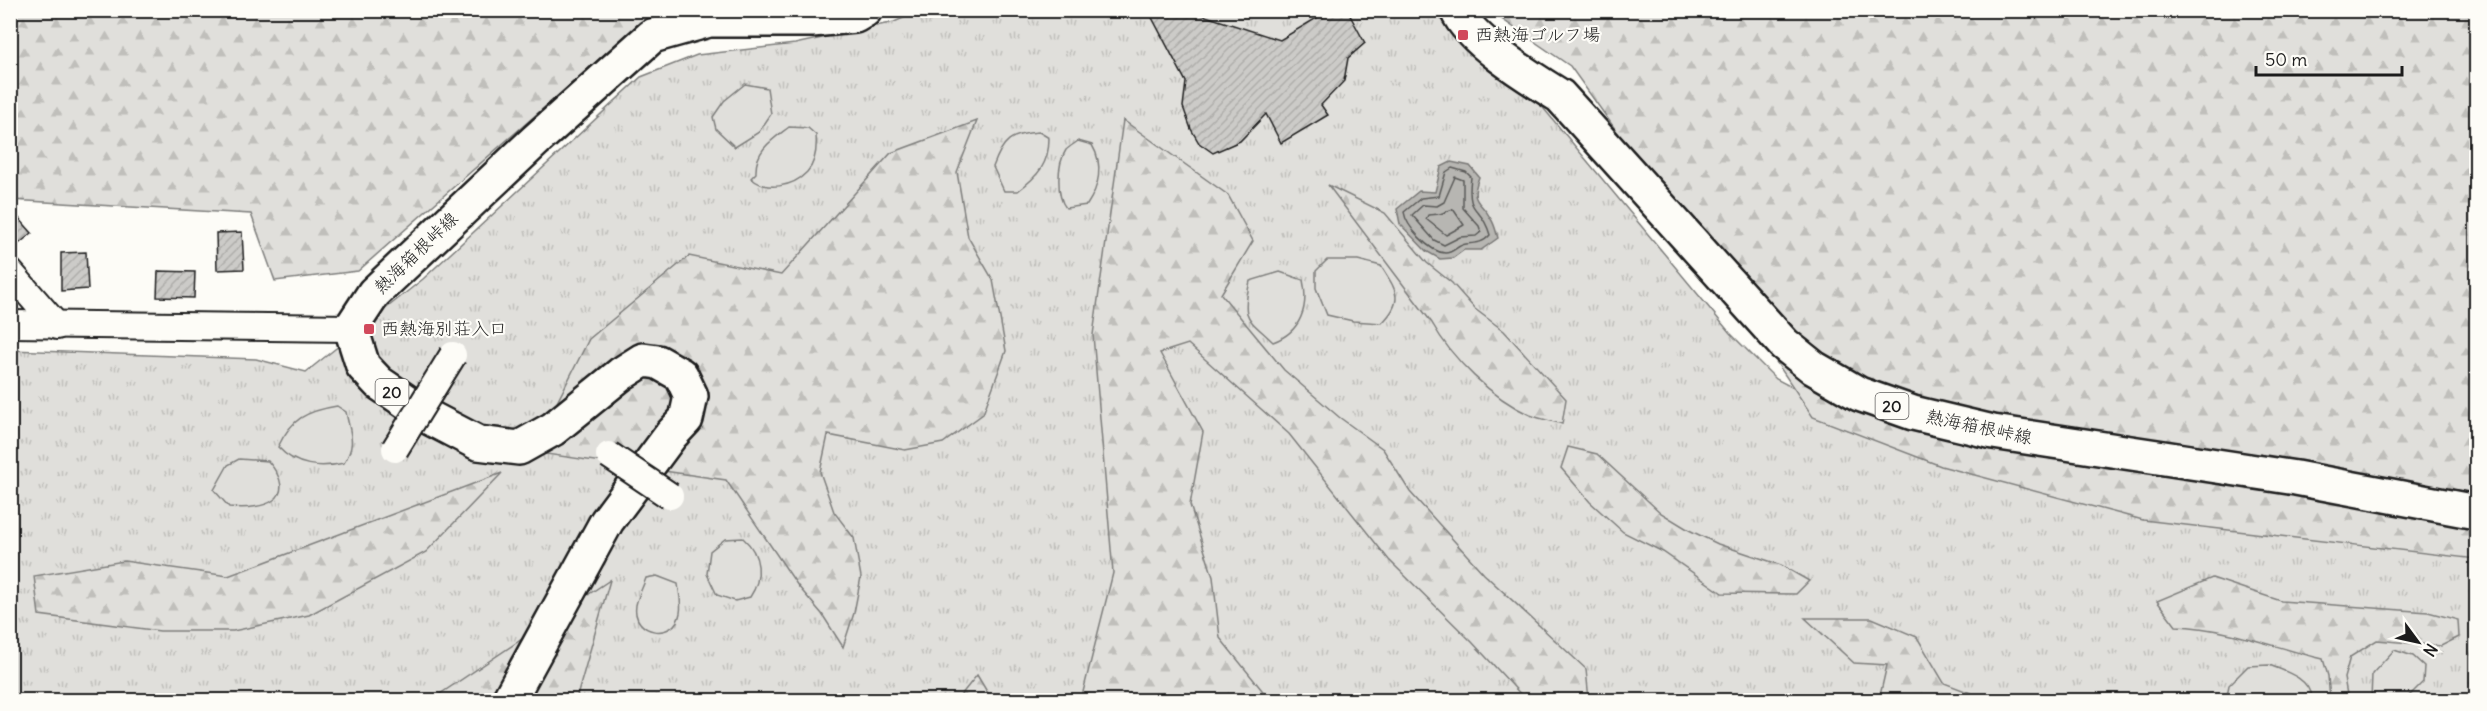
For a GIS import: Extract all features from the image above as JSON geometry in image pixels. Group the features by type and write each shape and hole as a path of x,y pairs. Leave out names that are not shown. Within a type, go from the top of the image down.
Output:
{"main road":[{"name":"熱海箱根峠線","path":"351,328 374,292 519,155 652,36 709,20 812,20 855,16 865,10"},
{"name":"熱海箱根峠線","path":"1457,10 1462,22 1517,70 1560,96 1784,344 1814,368 1859,394 1913,413 1993,432 2296,478 2476,512"},
{"name":"20","path":"351,328 363,366 379,383 432,419 478,443 519,448 553,429 621,374 643,360 658,362 681,375 692,396 686,419 671,435 607,521 509,700"}],"street":[{"path":"10,272 57,326"},
{"path":"10,324 351,328"},
{"path":"395,449 453,355"},
{"path":"609,455 670,496"}],"green space":[{"path":"10,11 654,11 358,271 275,281 251,214 11,200"},
{"name":"西熱海ゴルフ場","path":"920,11 1442,11 1530,92 1730,333 1776,379 1830,407 2476,512 2476,700 11,700 11,350 256,359 306,372 423,279 641,77 697,55 795,44 894,22"},
{"path":"1490,11 2476,11 2476,559 2143,520 1941,466 1813,417 1696,242 1570,66"},
{"path":"745,84 767,88 771,114 759,132 735,147 716,129 713,117 724,101"},
{"path":"1123,120 1228,195 1253,241 1221,294 1284,370 1339,417 1383,449 1410,492 1484,574 1586,669 1589,700 1526,700 1472,642 1389,560 1289,434 1188,344 1160,353 1203,432 1190,505 1213,577 1220,638 1270,700 1081,700 1113,573 1093,335"},
{"path":"977,121 957,172 968,237 993,280 1006,351 983,414 943,443 905,450 828,435 820,472 834,512 854,538 861,577 854,613 843,647 822,614 798,586 726,480 532,452 589,339 689,256 781,275 891,153"},
{"path":"789,127 808,128 816,135 815,155 810,168 801,177 787,184 772,186 757,182 751,178 756,173 758,158 771,141"},
{"path":"1039,132 1049,138 1047,155 1041,169 1018,191 1004,191 993,167 1000,150 1014,137"},
{"path":"1078,141 1092,145 1096,153 1099,168 1097,183 1087,205 1066,208 1059,188 1061,163 1066,150"},
{"path":"1328,185 1385,213 1427,263 1452,283 1475,309 1504,331 1566,399 1562,424 1516,408 1501,399 1474,376 1440,337 1432,323"},
{"path":"1327,260 1358,260 1381,266 1396,295 1394,308 1382,323 1353,321 1327,315 1316,288 1316,271"},
{"path":"1280,272 1303,280 1305,300 1304,309 1296,325 1283,338 1273,342 1248,317 1246,303 1250,281"},
{"path":"337,406 346,412 351,438 350,450 344,463 326,466 308,464 292,458 278,447 288,429 301,418"},
{"path":"1568,447 1597,454 1661,513 1689,530 1718,544 1781,565 1809,581 1796,594 1722,593 1663,552 1623,532 1590,502 1561,468"},
{"path":"239,459 268,461 281,485 274,500 255,507 229,507 214,490 228,465"},
{"path":"502,473 426,552 309,615 233,631 160,631 39,615 34,576 124,561 228,576"},
{"path":"743,538 754,551 757,559 757,582 750,597 735,601 717,595 707,574 710,551 725,539"},
{"path":"657,576 678,584 681,602 676,622 663,631 646,628 636,615 636,605 646,578"},
{"path":"2212,578 2281,601 2428,612 2458,620 2459,637 2441,646 2377,640 2350,657 2344,678 2348,700 2330,700 2328,676 2323,659 2232,634 2176,626 2157,601"},
{"path":"610,580 576,700 431,700"},
{"path":"1805,618 1872,618 1917,637 1944,683 1989,700 1879,700 1887,665 1854,663"},
{"path":"2394,650 2413,656 2424,666 2423,682 2405,700 2371,700 2372,674"},
{"path":"2269,665 2290,673 2302,681 2310,693 2311,700 2226,700 2229,685 2248,666"},
{"path":"977,675 992,700 957,700"}],"water":[{"path":"1451,162 1470,166 1479,177 1475,192 1477,201 1492,221 1498,238 1481,250 1464,250 1453,258 1440,259 1426,251 1400,224 1397,209 1419,191 1435,192 1441,167"}],"building":[{"path":"1148,10 1187,10 1280,40 1330,10 1347,10 1365,43 1348,58 1344,81 1321,105 1328,115 1281,143 1266,114 1240,141 1213,153 1199,143 1191,129 1183,107 1186,82"},
{"path":"10,208 32,233 10,251"},
{"path":"242,232 244,269 217,270 216,233"},
{"path":"86,252 88,289 61,291 61,253"},
{"path":"158,271 195,272 194,298 157,297"}],"place":[{"name":"西熱海ゴルフ場","path":"1463,35"},
{"name":"西熱海別荘入口","path":"369,329"}]}
